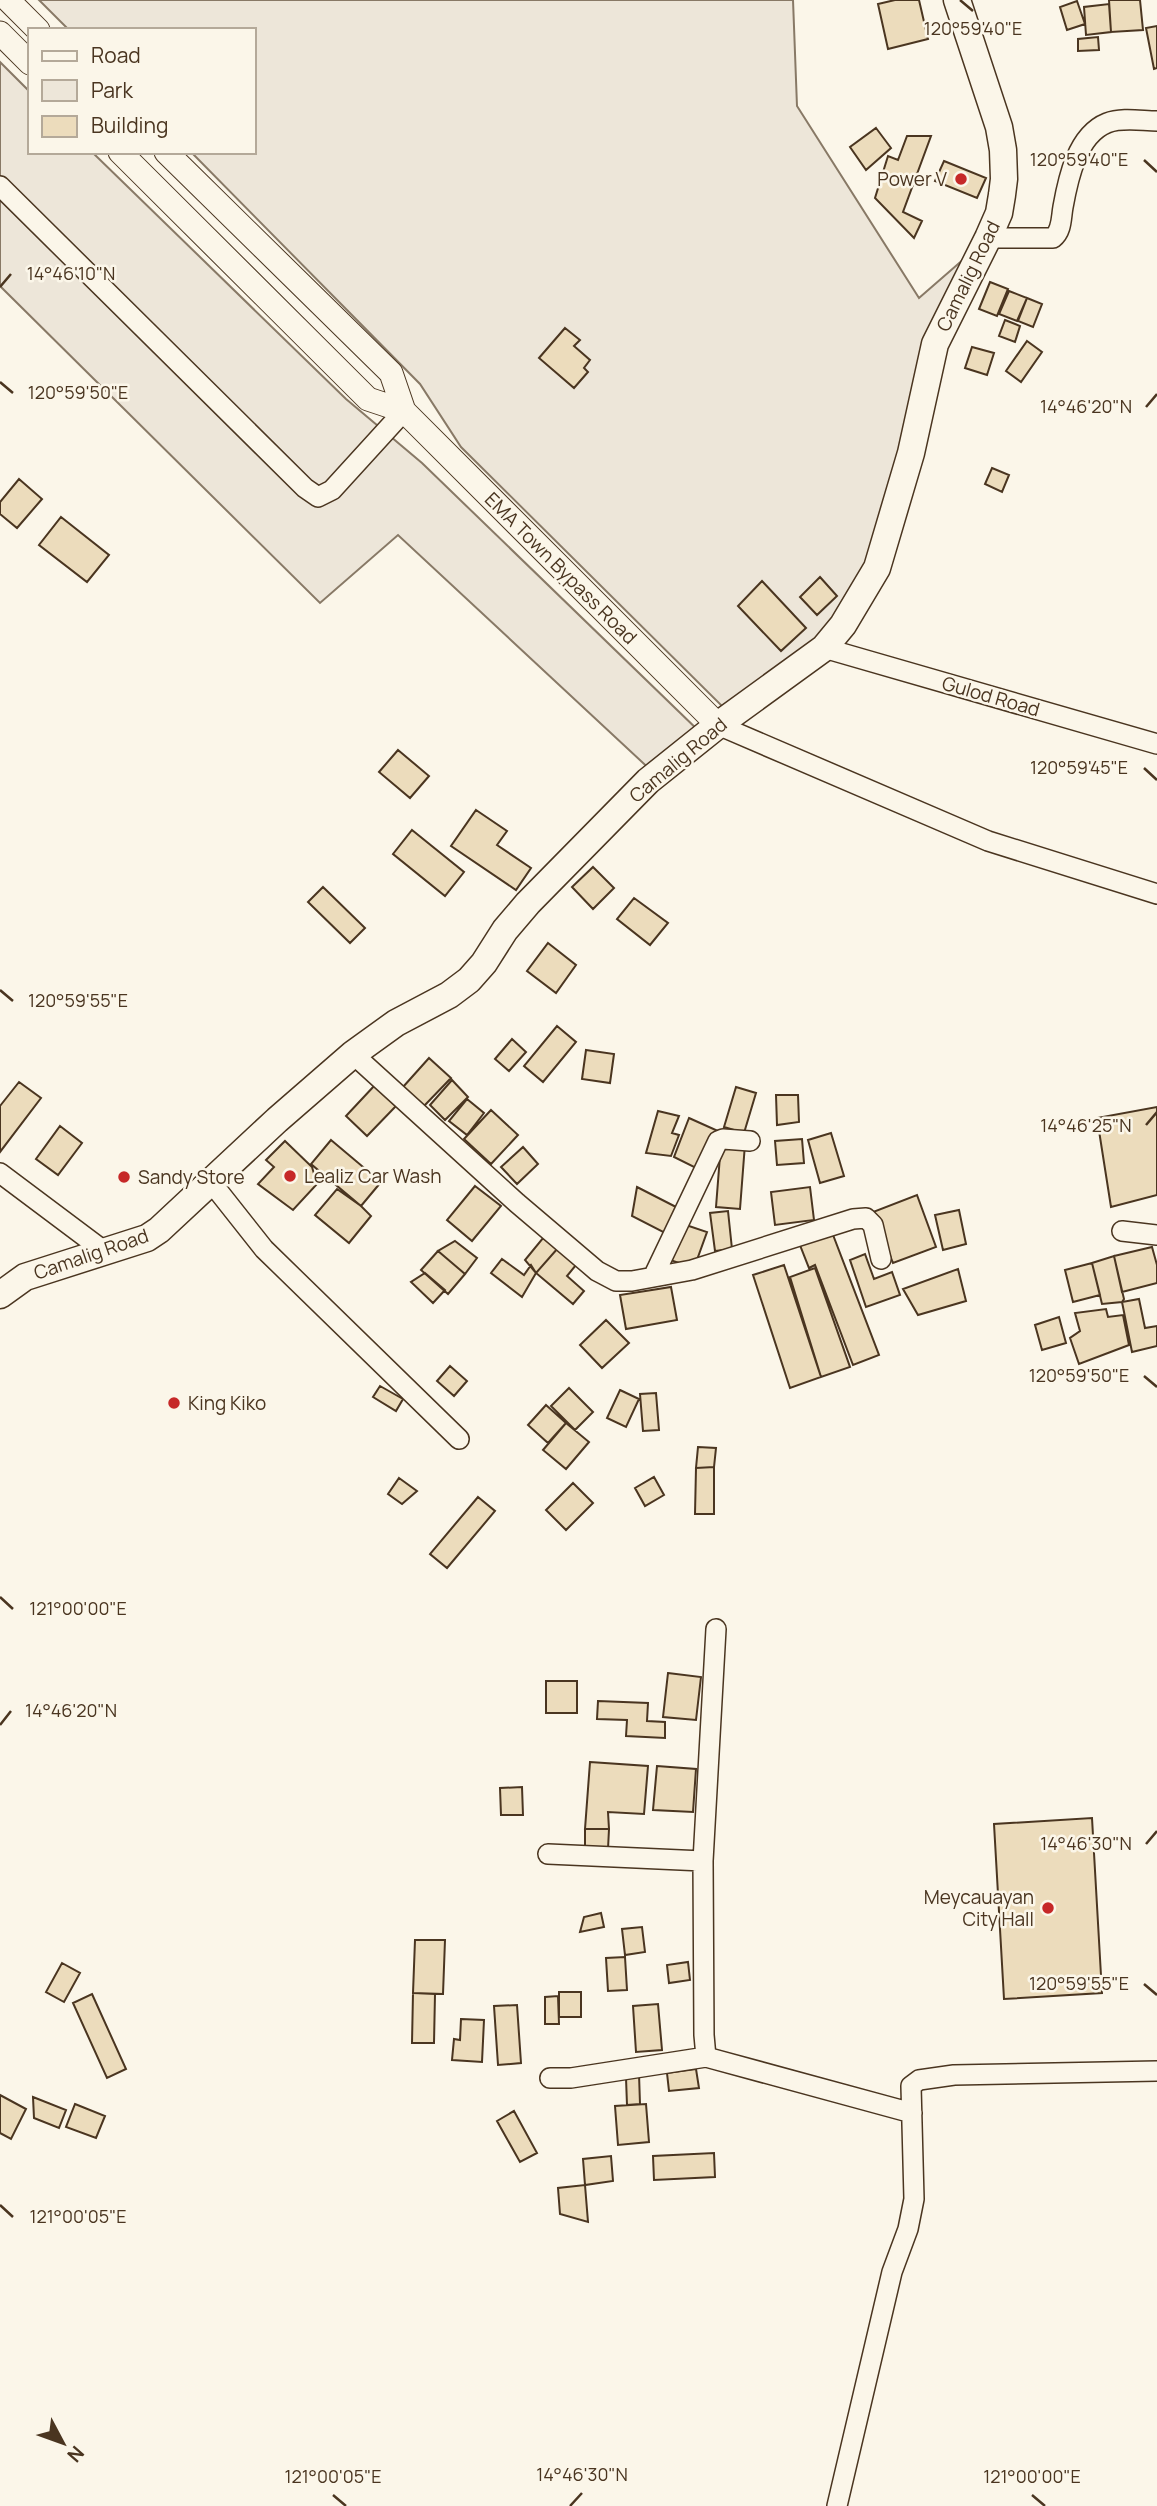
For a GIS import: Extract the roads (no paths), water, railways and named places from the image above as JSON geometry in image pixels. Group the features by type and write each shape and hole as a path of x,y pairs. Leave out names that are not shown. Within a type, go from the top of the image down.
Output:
{"main road":[{"name":"Camalig Road","path":"0,1295 25,1276 147,1238 159,1230 276,1120 353,1054 396,1023 449,995 469,980 484,963 505,930 565,863 648,781 718,725 824,648 843,625 877,568 911,453 935,344 999,213 1003,149 999,127 957,0"}],"street":[{"path":"8,0 36,28"},
{"path":"0,33 28,60"},
{"path":"988,238 1054,238 1059,229 1068,178 1083,145 1090,137 1107,122 1157,121"},
{"name":"EMA Town Bypass Road","path":"122,154 369,399 404,411 718,725"},
{"name":"EMA Town Bypass Road","path":"168,154 391,373 404,411"},
{"path":"0,186 318,498 332,490 404,411"},
{"name":"Gulod Road","path":"824,648 1157,744"},
{"path":"718,725 988,841 1157,894"},
{"path":"353,1054 517,1203 597,1271 616,1281 632,1281 692,1270 853,1219 866,1218 873,1225 881,1259"},
{"path":"654,1275 718,1141 750,1141"},
{"path":"0,1173 104,1251"},
{"path":"211,1182 264,1249 459,1439"},
{"path":"1122,1231 1157,1235"},
{"path":"706,2057 703,1861 716,1629"},
{"path":"548,1854 703,1861"},
{"path":"550,2078 571,2078 706,2057 912,2113"},
{"path":"837,2506 892,2272 908,2229 914,2199 911,2086 919,2080 954,2075 1157,2071"}],"place":[{"name":"Power V","path":"961,179"},
{"name":"Lealiz Car Wash","path":"290,1176"},
{"name":"Sandy Store","path":"124,1177"},
{"name":"King Kiko","path":"174,1403"},
{"name":"Meycauayan City Hall","path":"1048,1908"}]}
